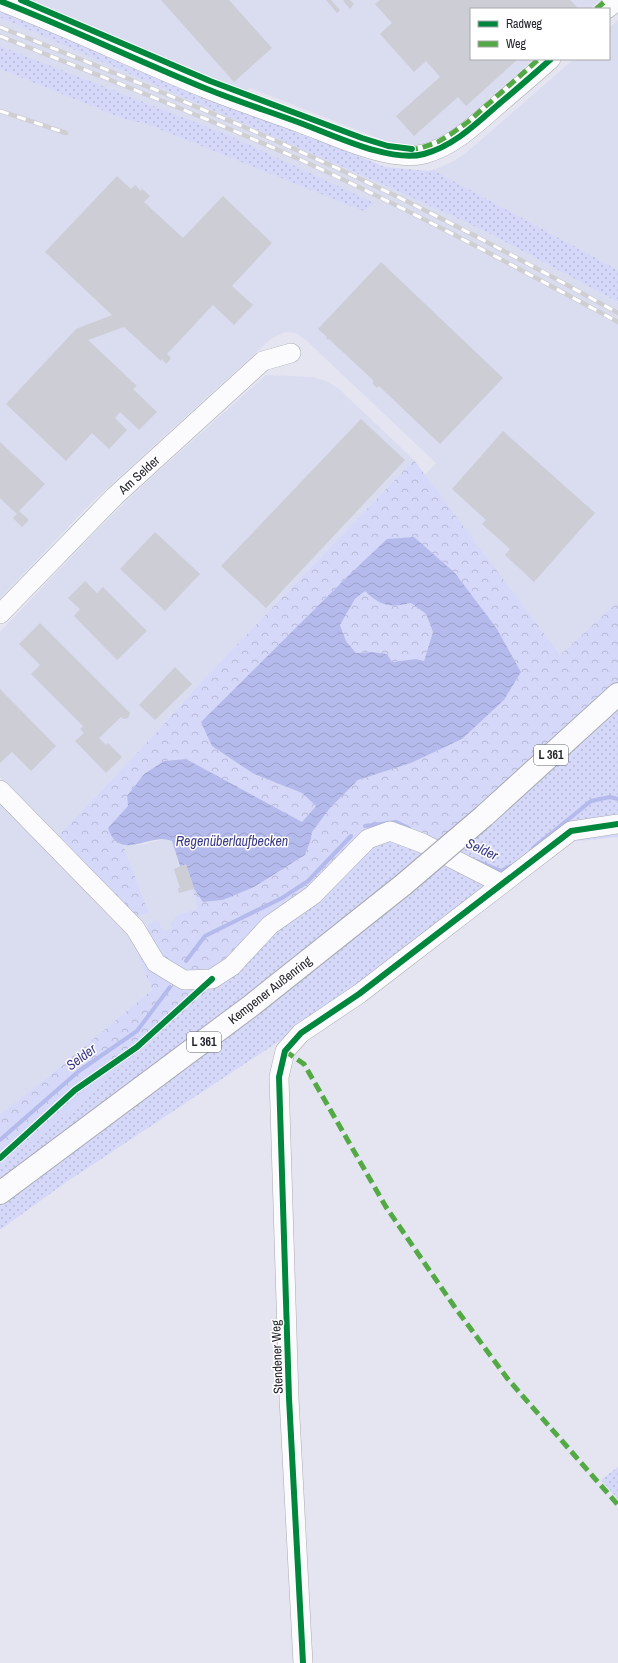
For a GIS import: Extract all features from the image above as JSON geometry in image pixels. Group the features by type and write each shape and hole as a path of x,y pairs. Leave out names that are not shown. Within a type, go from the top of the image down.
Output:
{"main road":[{"name":"Kempener Außenring","path":"0,1193 252,1005 403,885 484,816 618,694"}],"street":[{"path":"609,8 618,0"},
{"path":"0,1 47,19 207,89 359,145 389,154 408,156 423,155 440,149 473,127 550,60"},
{"name":"Am Selder","path":"0,614 115,496 263,361 291,353"},
{"path":"0,790 135,928 156,963 184,980 212,979 232,966 270,925 313,895 368,839 390,831 422,843 502,884 571,831 618,824"},
{"name":"Stendener Weg","path":"303,1663 289,1398 279,1085 279,1077 285,1051 301,1033 360,994 502,884"}],"shaded area":[{"path":"26,0 600,0 591,8 470,8 470,60 533,60 453,130 432,143 408,146 386,141 250,88 245,92 200,75 86,24"},
{"path":"0,16 487,232 618,302 618,602 560,655 425,475 436,463 307,341 296,333 285,332 272,338 93,501 0,598 0,69 124,119 147,124 228,135 0,46"},
{"path":"618,20 618,270 433,170 452,162 466,153 573,60 610,60 610,27"},
{"path":"266,375 312,377 326,381 338,388 414,460 201,682 157,732 58,836 0,777 0,632 93,534 141,487"},
{"path":"0,803 130,933 152,990 43,1081 0,1114"},
{"path":"163,839 172,841 180,866 186,864 198,908 178,915 172,928 163,931 158,920 146,925 137,916 149,913 123,845 141,845"}],"green space":[{"path":"0,11 385,167 428,171 433,170 618,270 618,302 487,232 393,189 0,17"},
{"path":"0,46 228,135 374,203 364,211 147,124 124,119 0,69"},
{"path":"414,460 560,655 618,602 618,682 428,851 384,838 362,851 278,926 232,970 68,1113 0,1165 0,1114 43,1081 152,990 130,933 148,928 146,925 158,920 163,931 172,928 171,923 178,915 198,908 192,889 194,889 203,902 223,900 254,887 305,855 312,832 330,808 358,780 411,763 462,739 504,700 521,672 497,629 348,576 201,722 254,774 302,793 316,806 301,823 186,759 164,761 144,774 127,796 128,806 109,828 120,845 123,845 149,913 137,916 58,836 157,732 201,682"},
{"path":"365,591 380,601 386,603 411,603 426,614 433,632 424,661 416,659 392,662 372,652 356,653 346,641 340,625 355,599"},
{"path":"618,705 618,821 585,825 503,875 453,854"},
{"path":"618,827 618,837 578,841 578,838"},
{"path":"384,838 428,851 204,1031 0,1184 0,1165 68,1113 232,970 362,851"},
{"path":"446,859 486,885 356,990 62,1185 0,1230 0,1201"},
{"path":"618,1467 618,1499 601,1480"}],"water":[{"name":"Regenüberlaufbecken","path":"414,537 455,573 497,629 521,672 504,700 462,739 411,763 358,780 330,808 312,832 305,855 254,887 223,900 203,902 194,889 186,865 180,866 172,841 162,839 124,845 118,843 112,837 108,828 128,806 127,796 144,774 164,761 186,759 302,822 316,806 302,793 254,774 212,746 201,722 387,539","holes":["365,591 381,603 391,605 411,603 426,614 433,632 424,661 416,659 392,662 387,654 372,652 356,653 346,641 340,625 355,599"]}],"building":[{"path":"161,0 229,0 272,48 234,82"},
{"path":"326,0 331,0 340,10 337,13"},
{"path":"350,0 354,4 350,9 343,1"},
{"path":"380,0 570,0 577,7 470,8 470,60 517,60 466,106 458,97 414,136 396,116 440,77 426,61 414,72 380,34 392,23 375,4"},
{"path":"117,176 131,189 135,185 141,191 142,189 150,196 144,202 183,238 223,196 272,243 232,286 253,305 234,325 213,305 167,354 171,358 166,364 124,327 88,340 137,386 133,389 157,412 139,430 120,412 115,418 127,430 109,449 92,433 66,461 6,404 76,329 112,315 45,252"},
{"path":"381,262 503,378 440,444 379,386 377,388 372,383 374,381 329,339 328,340 326,338 327,337 318,329"},
{"path":"361,419 405,460 266,608 221,566"},
{"path":"503,431 595,513 534,582 505,555 510,549 482,524 486,520 452,489"},
{"path":"0,442 45,484 19,511 29,520 22,527 13,518 17,514 0,498"},
{"path":"155,532 200,574 165,611 120,569"},
{"path":"85,581 97,593 103,587 147,631 117,660 74,616 80,609 68,598"},
{"path":"40,623 130,713 128,718 123,719 121,717 99,738 106,745 108,743 122,757 106,773 75,741 84,733 80,729 83,726 31,674 40,665 19,644"},
{"path":"175,667 192,684 155,720 139,705"},
{"path":"0,689 56,746 31,771 12,752 0,763"},
{"path":"186,864 194,889 179,893 178,888 180,888 174,869"}],"waterway":[{"name":"Selder","path":"533,848 591,801 610,797 618,799"},
{"name":"Selder","path":"365,826 396,822 409,828"},
{"name":"Selder","path":"186,961 205,936 282,898 308,881 351,836"},
{"name":"Selder","path":"477,861 501,871 511,866"},
{"name":"Selder","path":"0,1140 79,1071 137,1031 170,987"}],"railway":[{"path":"0,27 198,108 345,172 479,238 618,313"},
{"path":"0,36 114,81 301,160 421,218 618,322"},
{"path":"0,111 66,133"}],"marked path":[{"path":"597,8 607,0"},
{"path":"408,150 421,148 438,142 451,134 468,122 538,60"},
{"path":"285,1051 304,1064 386,1207 454,1306 507,1378 618,1505"}],"cycle path":[{"path":"21,0 210,81 362,138 388,146 412,149"},
{"path":"0,1 219,94 363,147 396,155 411,156 424,154 455,140 474,126 550,60"},
{"path":"303,1663 289,1398 279,1077 285,1051 301,1033 359,994 571,831 618,824"},
{"path":"0,1158 75,1090 137,1047 212,979"}]}
